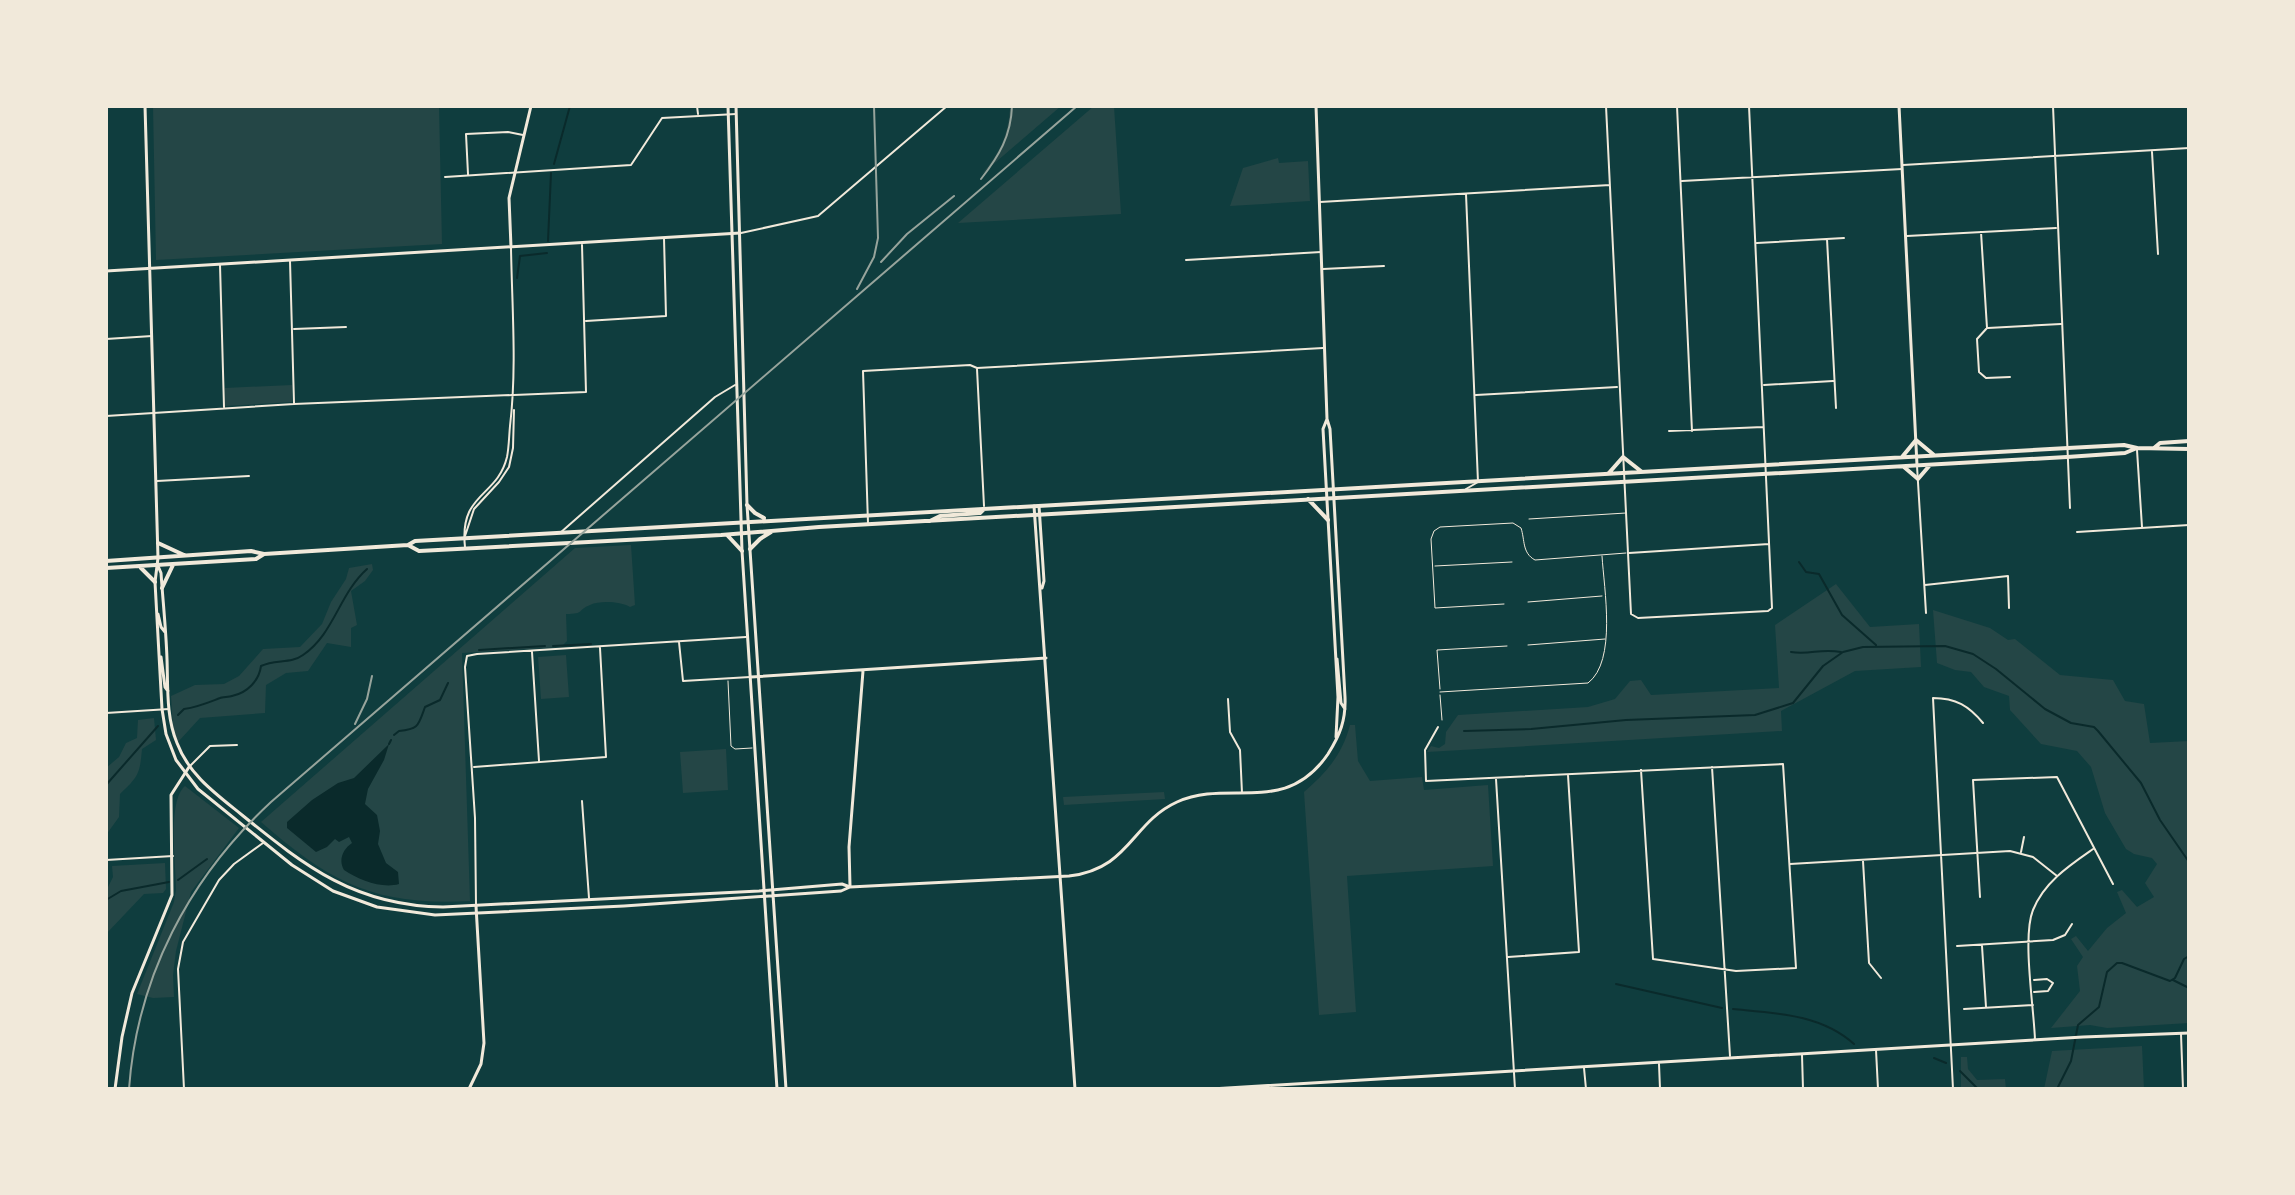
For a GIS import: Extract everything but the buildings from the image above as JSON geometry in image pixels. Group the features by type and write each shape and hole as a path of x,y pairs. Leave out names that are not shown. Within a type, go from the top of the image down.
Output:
{"main road":[{"path":"145,106 158,566 166,632 169,709 177,744 189,767 208,787 290,854 336,883 371,897 401,904 476,906 842,884 850,887"},
{"path":"511,247 508,200 531,106"},
{"path":"728,106 740,521 777,1089"},
{"path":"736,106 747,505 786,1089"},
{"path":"158,566 155,582 162,709 169,744 184,773 198,789 313,880 368,904 421,914 477,913 772,897 841,891 850,887 1061,877 1094,871 1112,862 1157,815 1177,802 1196,797 1276,790 1304,779 1319,765 1344,725 1334,498 1327,419 1316,106"},
{"path":"1899,106 1917,465"},
{"path":"106,271 740,233"},
{"path":"1327,419 1323,429 1338,697 1336,737"},
{"path":"1916,440 1934,455"},
{"path":"1902,457 1916,440"},
{"path":"2154,448 2160,443 2189,441"},
{"path":"106,561 408,545 415,541 740,521 1333,491 1934,455 2124,445 2161,451 2189,449"},
{"path":"408,545 419,551 721,535 2067,457 2125,453 2137,448"},
{"path":"1608,474 1623,457 1642,472"},
{"path":"1903,466 1918,479 1930,465"},
{"path":"1308,499 1328,520"},
{"path":"747,505 770,520"},
{"path":"1037,506 1075,1089"},
{"path":"927,522 940,516 980,513 984,509"},
{"path":"750,549 774,531"},
{"path":"547,543 559,533"},
{"path":"721,535 729,537 742,551"},
{"path":"158,543 186,556"},
{"path":"106,568 256,559 264,554"},
{"path":"162,588 173,565"},
{"path":"139,567 155,582"},
{"path":"157,610 161,627 166,632"},
{"path":"159,651 168,691"},
{"path":"1335,654 1339,664 1341,703 1345,709"},
{"path":"750,677 1046,658"},
{"path":"850,887 849,847 863,671"},
{"path":"115,1089 132,993 172,895 171,795 189,767"},
{"path":"469,1089 481,1064 484,1043 476,906"},
{"path":"1211,1089 1367,1083 2083,1037 2189,1033"}],"street":[{"path":"697,106 698,116"},
{"path":"740,233 818,216 947,106"},
{"path":"1606,106 1631,614 1634,618 1772,609 1749,106"},
{"path":"1677,106 1692,431"},
{"path":"2053,106 2070,508"},
{"path":"445,177 631,165 661,119 736,114"},
{"path":"468,175 466,134 508,132 525,135"},
{"path":"1681,181 2189,148"},
{"path":"2152,150 2158,254"},
{"path":"1319,202 1610,185"},
{"path":"1464,491 1478,482 1466,194"},
{"path":"1906,236 2057,228"},
{"path":"1981,232 1987,328"},
{"path":"585,321 666,316 664,238"},
{"path":"1756,243 1844,238"},
{"path":"1827,239 1836,408"},
{"path":"106,416 294,404 586,392 582,243"},
{"path":"465,548 464,539 474,509 509,467 513,448 511,247"},
{"path":"1186,260 1321,252"},
{"path":"289,260 294,404"},
{"path":"220,264 224,408"},
{"path":"1322,269 1384,266"},
{"path":"2010,377 1982,376 1979,372 1977,339 1987,328 2062,324"},
{"path":"293,329 346,327"},
{"path":"106,339 152,336"},
{"path":"867,525 863,371 970,365 977,368 1325,348"},
{"path":"977,368 984,509"},
{"path":"1762,385 1834,381"},
{"path":"559,533 715,397 736,385"},
{"path":"1475,395 1619,387"},
{"path":"1669,431 1764,427"},
{"path":"2137,448 2142,528"},
{"path":"1917,465 1926,613"},
{"path":"155,481 249,476"},
{"path":"2077,532 2189,525"},
{"path":"1628,553 1769,544"},
{"path":"1924,585 2008,576 2009,608"},
{"path":"476,906 467,656 747,636"},
{"path":"679,641 683,681 750,677"},
{"path":"473,767 606,757 599,647"},
{"path":"532,651 539,763"},
{"path":"1953,1089 1933,698 1963,703 1983,723"},
{"path":"1228,699 1230,728 1240,750 1242,794"},
{"path":"106,713 169,709"},
{"path":"1438,727 1425,750 1426,781 1712,766 1783,764 1796,968 1736,971 1653,959 1641,770"},
{"path":"189,767 210,746 237,745"},
{"path":"1712,766 1730,1059"},
{"path":"1507,957 1579,952 1568,775"},
{"path":"1980,897 1973,780 2057,777 2113,884"},
{"path":"1496,778 1515,1089"},
{"path":"582,801 589,899"},
{"path":"2021,853 2024,837"},
{"path":"184,1089 178,969 183,942 219,880 234,864 264,842"},
{"path":"2035,1041 2030,920 2034,908 2057,876 2093,849"},
{"path":"1790,864 2021,853 2040,861 2057,876"},
{"path":"106,860 173,856"},
{"path":"1863,860 1869,963 1881,978"},
{"path":"1957,946 2053,940 2065,935 2072,924"},
{"path":"1982,944 1986,1008"},
{"path":"2032,980 2047,979 2053,983 2048,991 2033,992"},
{"path":"1964,1009 2033,1005"},
{"path":"2181,1034 2183,1089"},
{"path":"1876,1050 1878,1089"},
{"path":"1802,1055 1803,1089"},
{"path":"1659,1064 1660,1089"},
{"path":"1584,1068 1586,1089"},
{"path":"2183,1079 2188,1079"}],"lane":[{"path":"1529,519 1626,513"},
{"path":"1504,604 1435,608 1431,539 1434,531 1440,527 1513,523 1521,528 1526,552 1535,560 1628,553"},
{"path":"1440,692 1588,683 1600,670 1605,639 1602,555"},
{"path":"1432,566 1512,562"},
{"path":"1528,602 1605,596"},
{"path":"1528,645 1605,639"},
{"path":"1442,720 1437,650 1507,646"},
{"path":"728,678 731,746 735,749 762,748"}],"shaded area":[{"path":"153,106 439,106 442,244 156,260"},
{"path":"1061,106 982,174 1002,144 1010,109"},
{"path":"1094,106 1114,106 1121,214 958,223"},
{"path":"1278,158 1279,163 1308,161 1310,201 1230,206 1243,168"},
{"path":"292,385 292,402 225,406 225,388"},
{"path":"631,545 635,605 630,607 600,602 579,612 566,614 567,641 561,647 462,653 470,901 407,899 356,886 310,861 261,822 575,548"},
{"path":"372,564 373,570 365,581 351,591 357,625 351,628 351,647 327,643 308,671 286,673 266,685 265,713 200,718 178,742 173,730 171,696 195,685 224,684 239,676 263,649 300,647 322,624 349,568"},
{"path":"1836,584 1870,627 1919,624 1921,667 1855,671 1781,711 1782,731 1427,752 1431,746 1439,748 1445,744 1446,732 1458,715 1588,707 1615,699 1630,681 1641,680 1651,695 1779,688 1775,625"},
{"path":"1933,610 1990,628 2008,640 2015,639 2060,675 2113,680 2125,701 2144,704 2150,743 2189,741 2189,1023 2051,1028 2080,991 2077,966 2083,957 2071,939 2076,936 2088,951 2107,928 2126,913 2117,892 2122,890 2137,907 2154,897 2145,883 2157,864 2152,858 2126,849 2105,813 2091,767 2077,751 2041,744 2010,710 2009,696 1984,687 1971,672 1937,663"},
{"path":"566,655 569,697 541,699 538,657"},
{"path":"154,718 156,740 142,749 137,774 120,794 119,817 106,835 106,768 119,757 126,743 137,738 138,720"},
{"path":"1350,725 1355,725 1358,761 1370,781 1422,777 1424,790 1488,785 1493,866 1347,876 1356,1012 1319,1015 1304,792 1333,762"},
{"path":"389,744 368,789 365,804 377,815 380,831 378,844 386,863 398,872 399,884 385,885 364,880 344,870 344,852 352,843 349,837 339,842 335,839 316,852 287,828 287,822 312,800 338,783 354,778"},
{"path":"726,749 728,790 683,793 680,752"},
{"path":"185,786 239,828 191,892 176,951 174,997 153,998 137,994 174,902 174,819 179,794"},
{"path":"1164,792 1165,799 1064,805 1063,797"},
{"path":"165,863 166,889 163,893 144,894 106,934 106,891 113,877 112,866"},
{"path":"2142,1046 2144,1089 2044,1089 2052,1051"},
{"path":"1961,1057 1967,1057 1968,1069 1977,1080 2005,1079 2006,1089 1961,1089"}],"waterway":[{"path":"554,164 570,106"},
{"path":"548,241 551,173"},
{"path":"517,278 520,256 547,253"},
{"path":"1799,562 1806,572 1819,574 1842,615 1876,645"},
{"path":"178,715 184,709 243,692 255,681 261,666 303,655 322,636 357,579 367,569"},
{"path":"553,646 591,644"},
{"path":"479,650 545,646"},
{"path":"1464,731 1755,715 1793,703 1823,666 1843,652 1863,647 1945,646 1973,654 2045,709 2071,723 2094,727 2141,783 2160,820 2189,862"},
{"path":"1791,652 1841,652"},
{"path":"394,735 417,725 425,707 440,700 448,683"},
{"path":"106,785 158,726"},
{"path":"389,744 391,740"},
{"path":"178,880 207,859"},
{"path":"106,900 121,891 169,882"},
{"path":"2057,1089 2071,1061 2078,1025 2099,1007 2107,972 2117,963 2122,963 2170,981 2189,956"},
{"path":"2173,980 2189,988"},
{"path":"1616,984 1722,1008"},
{"path":"1733,1009 1812,1021 1827,1026 1854,1044"},
{"path":"1934,1058 1946,1063"},
{"path":"1960,1071 1978,1089"}],"railway":[{"path":"857,289 874,257 878,238 874,106"},
{"path":"981,179 1003,145 1012,106"},
{"path":"129,1089 143,1008 172,932 215,863 242,832 271,802 1077,106"},
{"path":"881,262 907,234 954,196"},
{"path":"355,724 367,699 372,676"}]}
